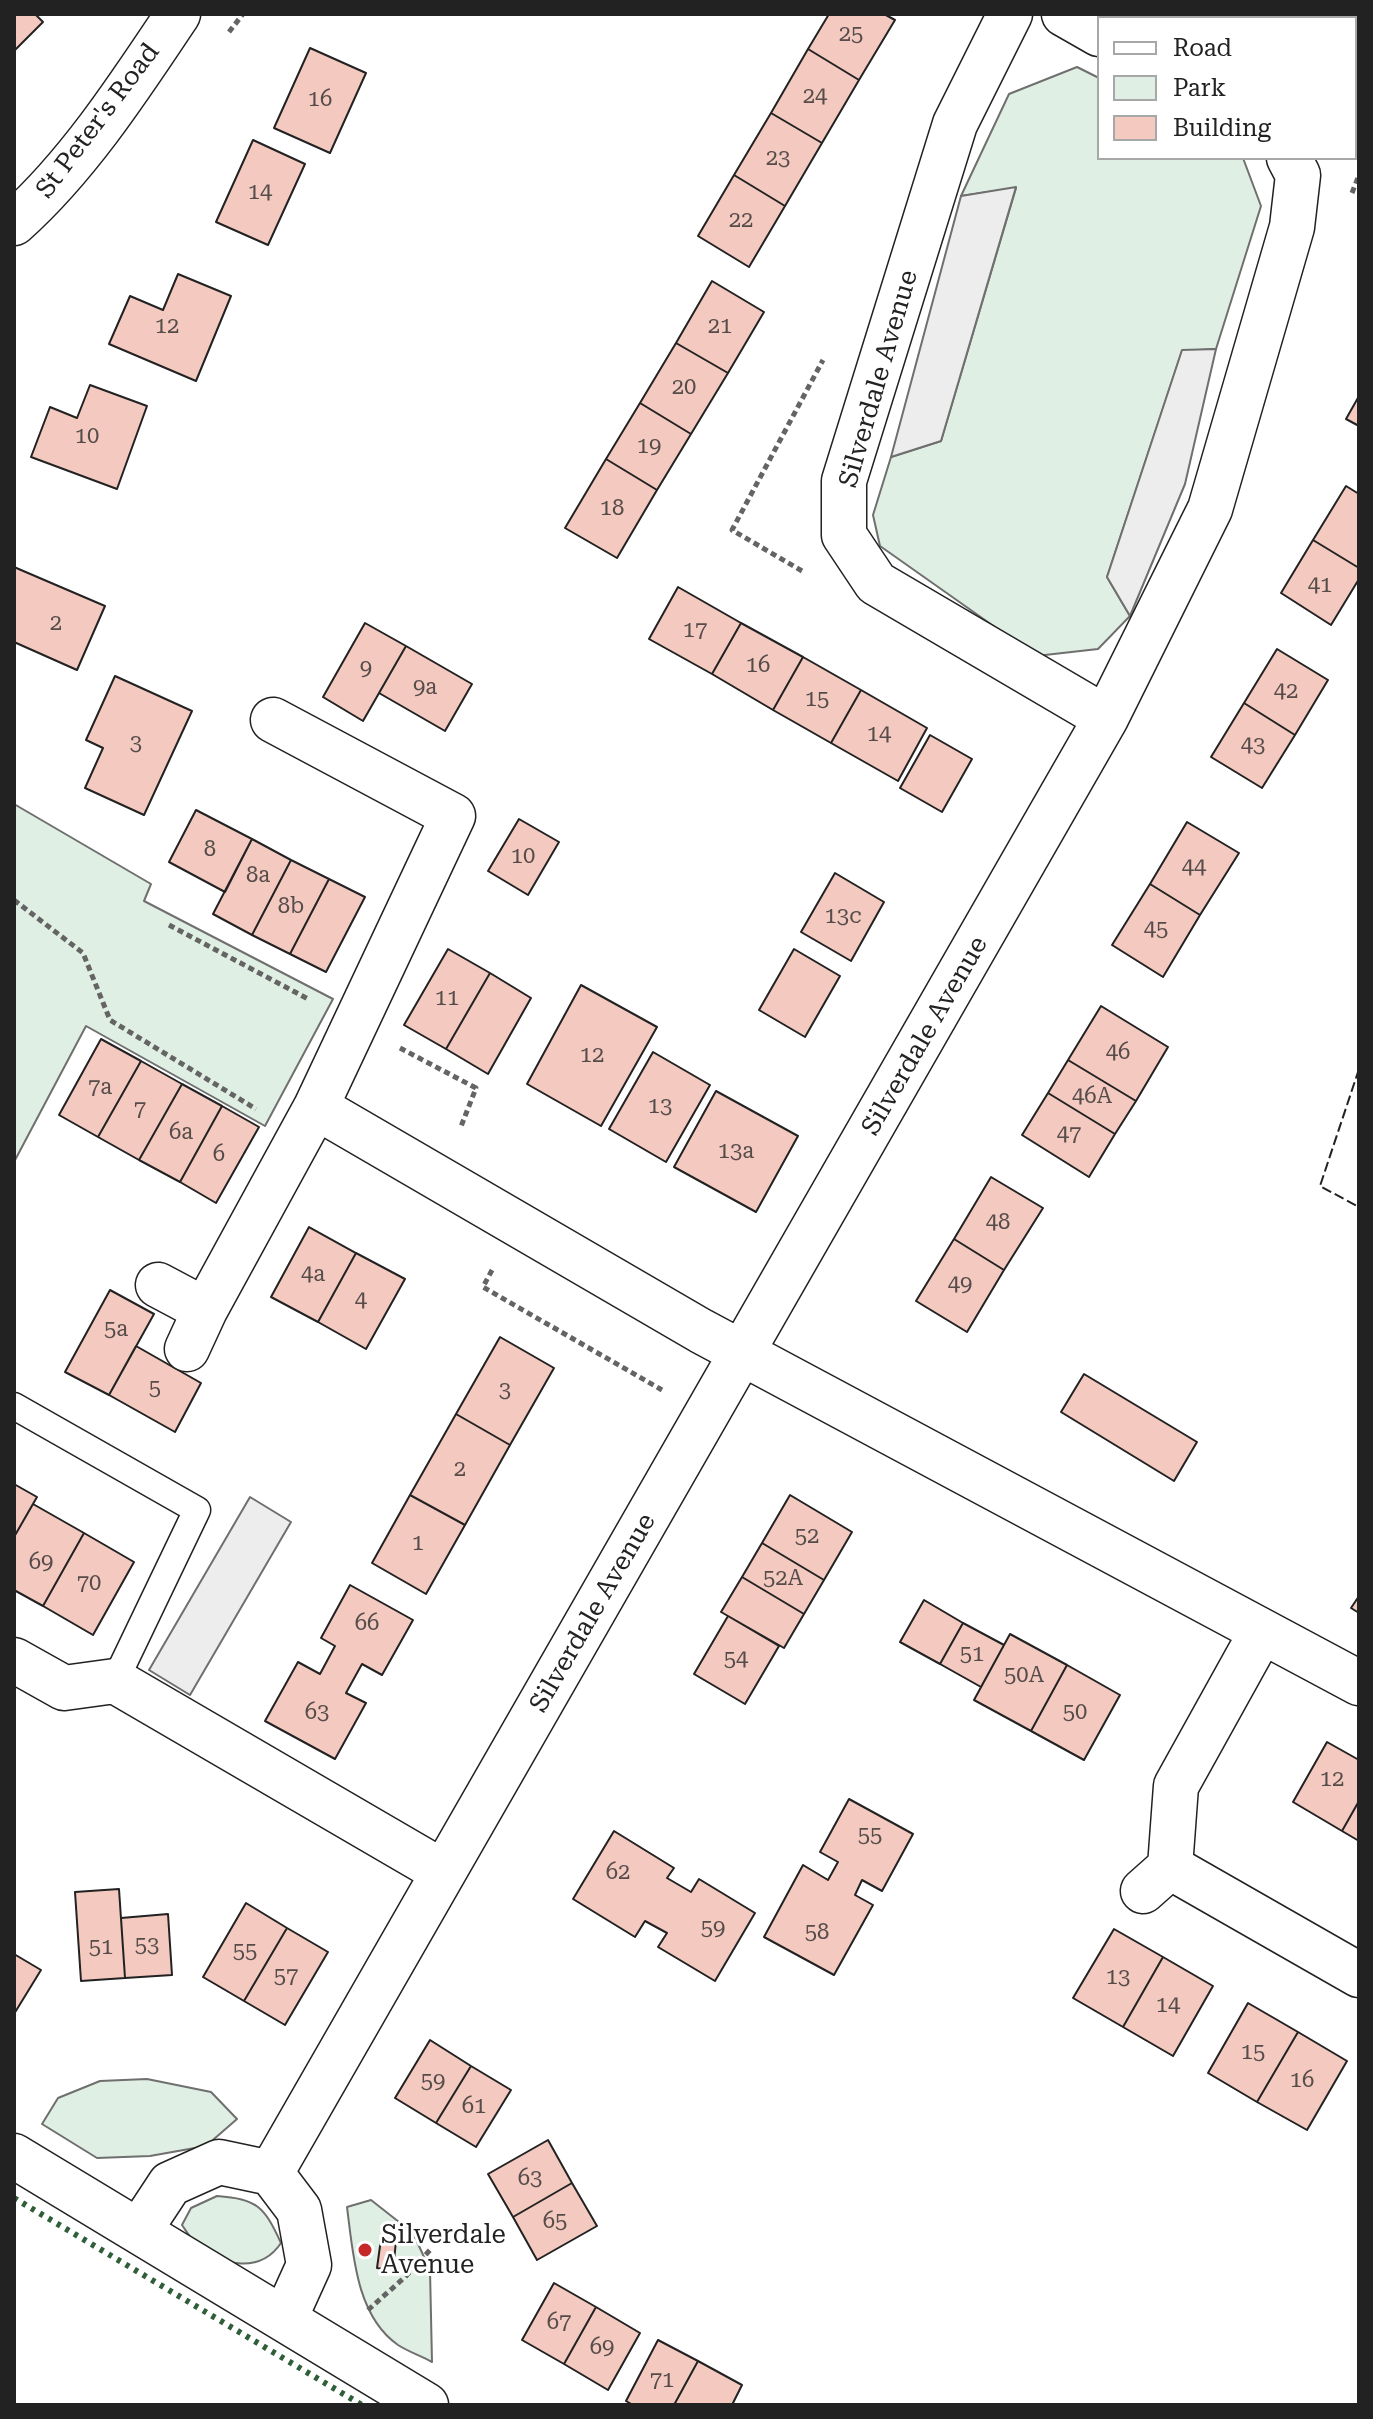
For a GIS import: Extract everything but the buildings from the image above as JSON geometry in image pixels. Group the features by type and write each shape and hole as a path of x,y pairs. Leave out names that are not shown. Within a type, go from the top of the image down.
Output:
{"street":[{"name":"St Peter's Road","path":"14,223 53,185 134,80 178,14"},
{"name":"Silverdale Avenue","path":"1010,14 955,124 844,481 844,535 876,583 1106,718"},
{"path":"1064,14 1097,33"},
{"name":"Silverdale Avenue","path":"271,2173 1106,718 1210,509 1292,227 1298,175 1290,160"},
{"path":"187,1349 205,1310 316,1107 453,816 273,720"},
{"path":"316,1107 743,1354 1359,1683"},
{"path":"158,1285 205,1310"},
{"path":"1262,1631 1176,1786 1157,1879 1359,1975"},
{"path":"14,1660 64,1688 115,1681 443,1872"},
{"path":"14,2156 426,2405"},
{"path":"139,2231 170,2184 219,2162 271,2173 299,2210 309,2265 285,2318"}],"lane":[{"path":"14,1406 197,1510 115,1681"}],"path":[{"path":"814,578 732,530 828,351"},
{"path":"14,900 83,953 110,1020 262,1113 316,1107"},
{"path":"169,925 322,1006"},
{"path":"392,1043 476,1088 455,1140"},
{"path":"359,2318 430,2250"}],"green space":[{"path":"1077,67 1097,77 1097,160 1244,160 1261,206 1216,349 1182,351 1107,577 1130,616 1098,649 1036,656 880,546 873,515 891,457 941,441 1016,188 961,196 1009,94"},
{"path":"14,804 151,884 144,901 333,999 265,1126 86,1026 14,1162"},
{"path":"147,2079 211,2092 237,2119 206,2146 150,2156 97,2158 42,2124 58,2098 100,2081"},
{"path":"217,2196 250,2202 264,2213 281,2243 273,2253 253,2263 241,2264 219,2258 193,2241 182,2225 191,2208"},
{"path":"371,2200 413,2233 430,2270 432,2362 398,2345 384,2333 365,2301 355,2263 347,2207"}],"shaded area":[{"path":"1016,187 941,441 891,457 961,196"},
{"path":"1216,349 1185,484 1130,616 1107,577 1182,350"},
{"path":"250,1497 291,1522 190,1695 149,1670"}],"hedge":[{"path":"14,2198 362,2405"}],"fence":[{"path":"1359,1069 1320,1186 1359,1207"}],"place":[{"name":"Silverdale Avenue","path":"365,2250"}]}
